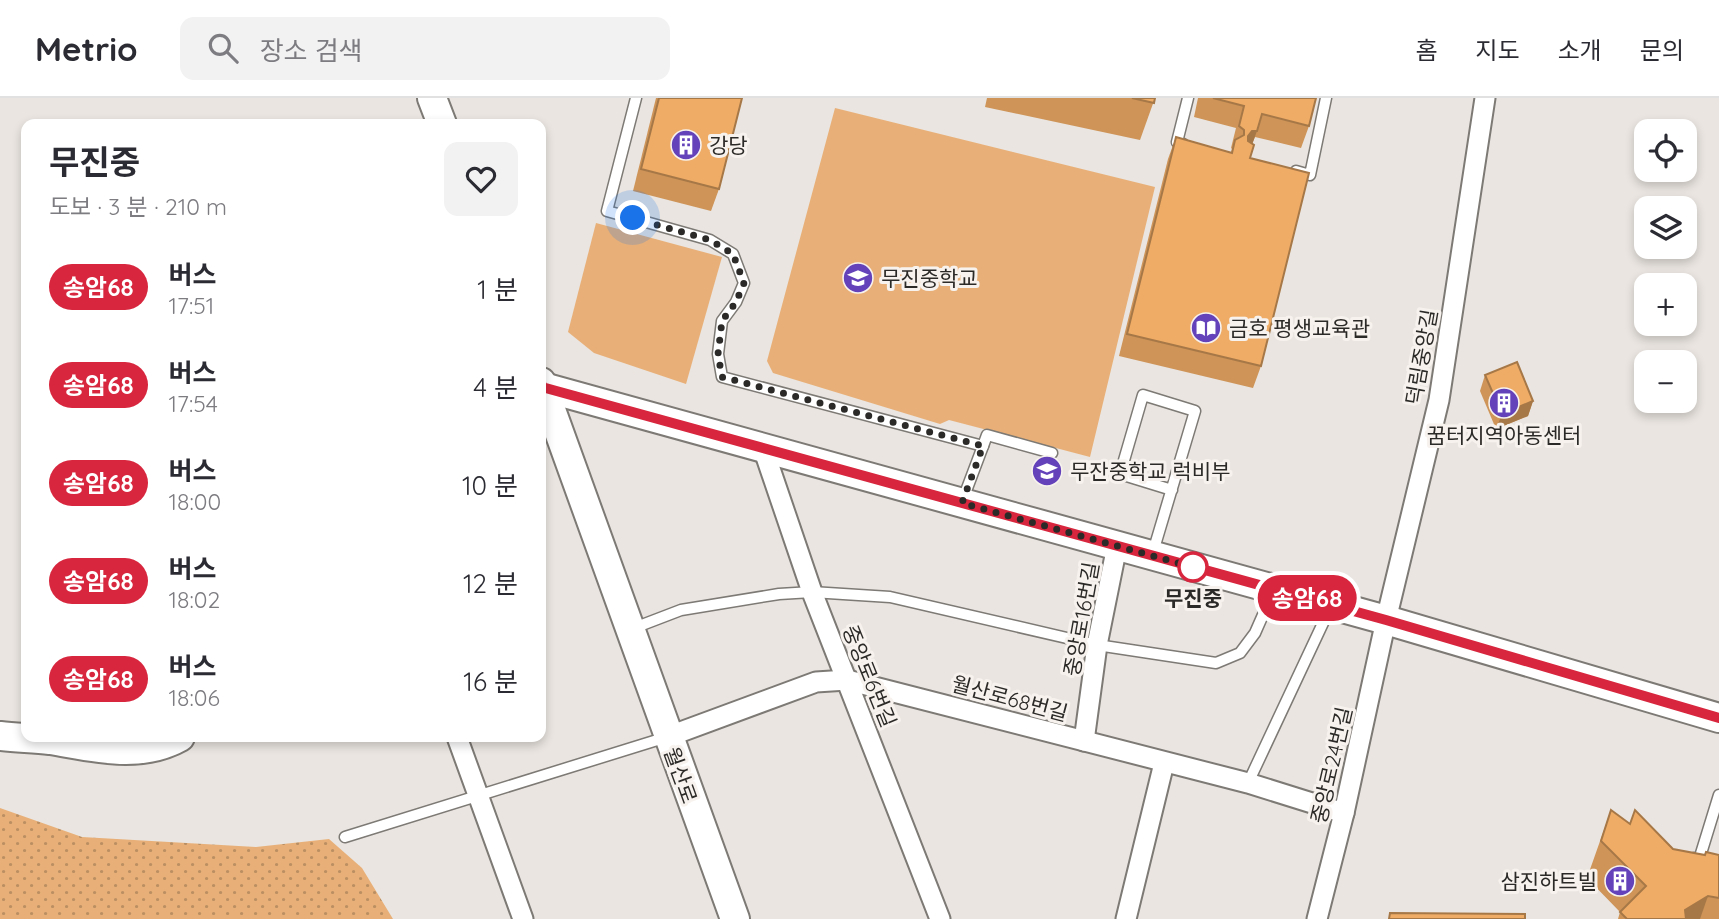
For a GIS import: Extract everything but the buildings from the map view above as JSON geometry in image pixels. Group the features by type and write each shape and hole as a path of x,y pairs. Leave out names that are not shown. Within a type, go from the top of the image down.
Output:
{"main road":[{"path":"432,98 440,119"},
{"path":"546,387 1386,620 1719,718"},
{"name":"월산로","path":"546,400 735,919"},
{"path":"0,736 21,738"},
{"path":"61,742 112,751 149,748 166,742"}],"street":[{"name":"덕림중앙길","path":"1386,620 1439,400 1485,98"},
{"name":"중앙로6번길","path":"763,448 812,592 940,919"},
{"name":"중앙로16번길","path":"1084,741 1097,645 1117,546"},
{"name":"중앙로24번길","path":"1317,919 1344,813 1386,620"},
{"name":"월산로68번길","path":"667,737 816,682 848,680 1248,783 1344,813"},
{"path":"459,742 523,919"},
{"path":"1126,919 1164,763"}],"lane":[{"path":"636,98 607,211 710,240 733,254 744,283 736,302 722,321 718,354 722,377 983,446"},
{"path":"1188,98 1177,142 1190,145"},
{"path":"1285,169 1310,175 1326,98"},
{"path":"1152,556 1172,490 1195,411 1143,395 1120,474 1172,490"},
{"path":"962,503 986,435 1052,453"},
{"path":"630,630 681,610 779,594 812,592 890,597 1097,645 1216,663 1240,653 1255,633 1275,590"},
{"path":"1248,783 1332,605"},
{"path":"345,836 667,737"},
{"path":"1687,856 1699,860 1719,796"}],"shaded area":[{"path":"835,108 1155,187 1090,457 949,420 940,424 773,373 767,361"},
{"path":"596,223 722,257 686,384 594,353 568,332"},
{"path":"0,808 82,837 256,847 329,839 362,868 393,919 0,919"}],"bus line":[{"name":"송암68","path":"546,388 1386,620 1719,718"}],"place":[{"name":"강당","path":"686,145"},
{"name":"무진중학교","path":"858,278"},
{"name":"금호 평생교육관","path":"1206,328"},
{"name":"꿈터지역아동센터","path":"1504,403"},
{"name":"무잔중학교 럭비부","path":"1047,471"},
{"name":"무진중","path":"1193,567"},
{"name":"삼진하트빌","path":"1620,881"}],"route":[{"path":"633,218 710,240 733,254 744,283 736,302 722,321 718,354 722,377 983,446 962,503 1193,567"}]}
